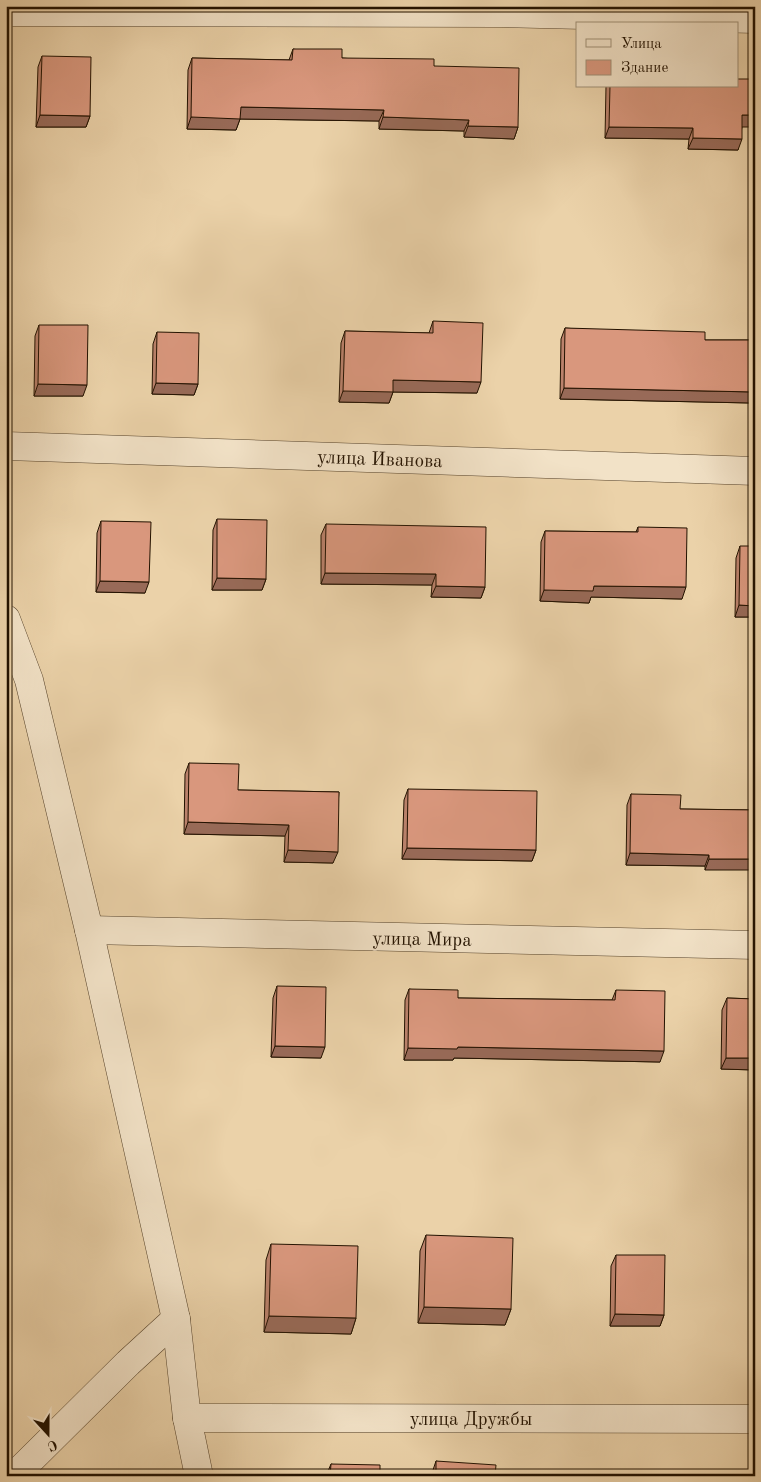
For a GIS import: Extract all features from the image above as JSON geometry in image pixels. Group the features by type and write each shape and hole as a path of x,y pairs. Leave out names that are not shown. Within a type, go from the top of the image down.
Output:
{"street":[{"path":"6,12 502,13 755,19"},
{"name":"улица Иванова","path":"6,446 755,471"},
{"path":"6,619 28,680 89,930 176,1318 187,1418 199,1476"},
{"name":"улица Мира","path":"89,930 755,945"},
{"path":"14,1476 74,1415 176,1318"},
{"name":"улица Дружбы","path":"187,1418 755,1419"}],"building":[{"path":"293,49 342,49 342,58 434,59 434,66 519,68 518,127 468,126 469,120 383,117 384,110 241,107 240,119 191,117 192,58 292,60"},
{"path":"42,56 91,57 90,116 40,115"},
{"path":"738,79 755,79 755,115 742,115 742,139 693,138 693,128 609,127 610,88 738,88"},
{"path":"433,321 483,323 481,382 393,380 393,392 343,391 345,331 433,333"},
{"path":"39,325 88,325 87,385 38,384"},
{"path":"565,328 705,332 705,340 755,340 755,392 564,388"},
{"path":"157,332 199,333 198,384 156,383"},
{"path":"217,519 267,520 266,579 217,578"},
{"path":"101,521 151,522 149,582 100,581"},
{"path":"326,524 486,527 485,587 436,586 436,574 325,573"},
{"path":"638,527 687,528 686,587 594,586 593,591 544,590 545,531 638,532"},
{"path":"740,546 755,546 755,606 739,605"},
{"path":"189,763 239,764 238,790 339,792 338,852 288,850 289,825 188,822"},
{"path":"408,789 537,791 536,850 407,848"},
{"path":"631,794 681,795 680,809 755,810 755,859 709,859 709,855 630,853"},
{"path":"277,986 326,987 325,1047 275,1046"},
{"path":"409,989 458,990 458,998 615,1000 616,990 665,991 664,1051 458,1047 457,1049 408,1048"},
{"path":"727,998 755,999 755,1058 726,1058"},
{"path":"426,1235 513,1238 511,1309 424,1307"},
{"path":"271,1244 358,1246 356,1318 269,1316"},
{"path":"616,1255 665,1255 664,1315 615,1314"},
{"path":"436,1461 496,1465 495,1476 436,1476"},
{"path":"331,1464 380,1465 380,1476 330,1476"},
{"path":"683,1472 732,1472 732,1476 683,1476"},
{"path":"581,1475 630,1476 581,1476"}]}
